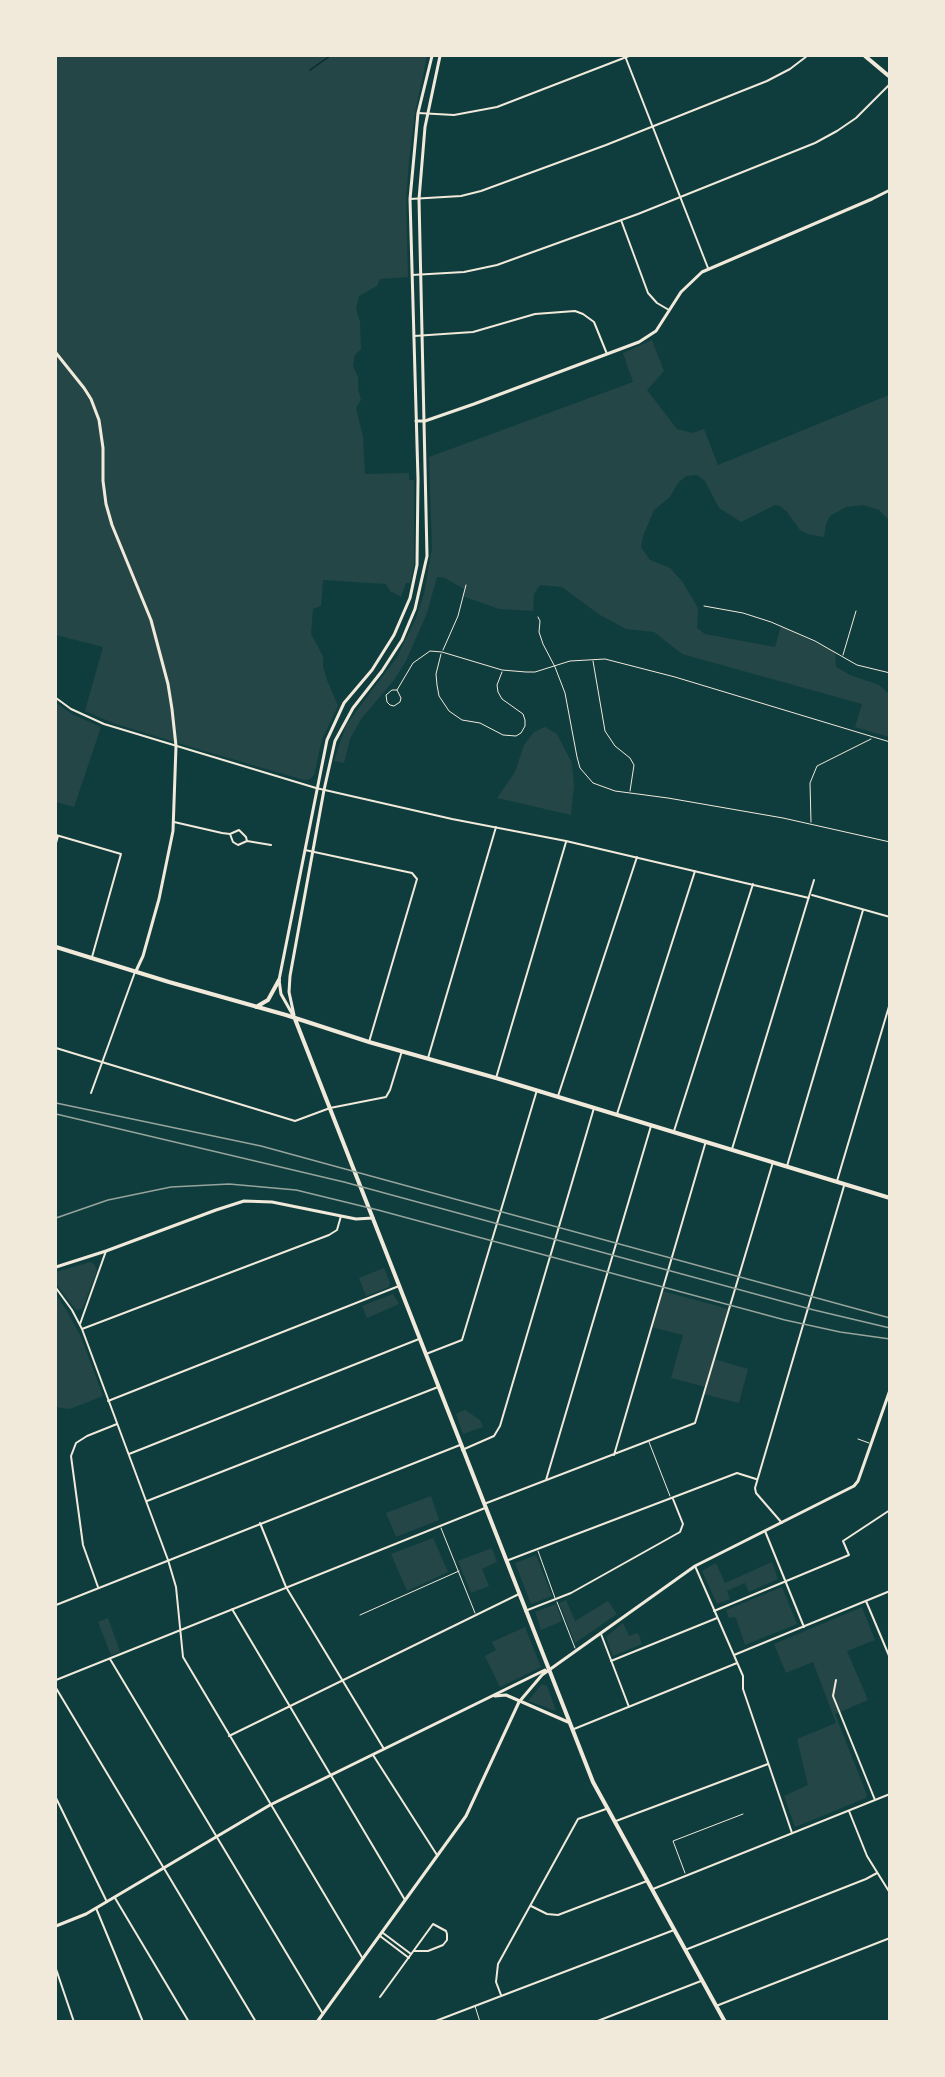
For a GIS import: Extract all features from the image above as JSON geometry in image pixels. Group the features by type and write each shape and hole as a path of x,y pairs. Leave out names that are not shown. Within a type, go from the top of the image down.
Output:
{"main road":[{"path":"865,56 890,77"},
{"path":"56,947 889,1196"},
{"path":"255,1007 268,1000 279,980"},
{"path":"295,1019 593,1782 725,2022"}],"street":[{"path":"295,1019 281,994 279,980 327,740 344,704 372,670 394,635 410,598 417,565 419,546 410,199 418,113 432,56"},
{"path":"295,1019 289,992 290,976 330,761 340,730 353,708 379,676 402,640 415,609 427,556 419,199 427,114 440,56"},
{"path":"418,113 454,115 491,109 626,56 708,268"},
{"path":"410,199 460,196 481,191 767,81 790,69 807,56"},
{"path":"412,275 464,272 489,267 680,197 837,131 856,118 890,84"},
{"path":"416,421 425,421 647,338 660,326 687,284 708,268 890,190"},
{"path":"621,220 648,293 657,303 669,310"},
{"path":"414,336 473,332 529,316 575,311 594,322 607,354"},
{"path":"56,353 84,388 99,420 106,504 159,646 168,684 176,746 174,822 159,899 143,956 91,1093"},
{"path":"394,635 402,640"},
{"path":"372,670 379,676"},
{"path":"56,698 71,709 104,724 316,788 452,819 566,841 810,896 890,917"},
{"path":"174,822 230,834 239,830 247,841"},
{"path":"428,1058 496,827"},
{"path":"230,834 233,842 238,845 247,841 270,844"},
{"path":"56,843 57,835 122,854 92,957"},
{"path":"496,1078 566,841"},
{"path":"305,850 412,873 417,879 369,1042"},
{"path":"558,1096 637,857"},
{"path":"617,1114 695,870"},
{"path":"732,1149 814,880"},
{"path":"674,1131 753,884"},
{"path":"787,1166 863,909"},
{"path":"837,1181 890,1003"},
{"path":"56,1048 295,1120 330,1108 386,1096 402,1051"},
{"path":"426,1354 462,1340 537,1090"},
{"path":"56,1605 260,1523 494,1436 500,1426 594,1108"},
{"path":"546,1480 651,1125"},
{"path":"614,1455 706,1141"},
{"path":"56,1680 441,1526 546,1480 695,1423 774,1161"},
{"path":"782,1523 754,1488 845,1183"},
{"path":"56,1267 244,1201 272,1202 357,1219 372,1218"},
{"path":"82,1329 329,1234 337,1230 341,1215"},
{"path":"80,1324 106,1251"},
{"path":"108,1401 399,1286"},
{"path":"56,1288 80,1324 168,1560 176,1587 183,1657 363,1959"},
{"path":"129,1454 420,1339"},
{"path":"147,1501 438,1387"},
{"path":"56,1926 76,1920 115,1898 270,1805 548,1669 695,1566 856,1484 889,1392"},
{"path":"98,1587 83,1545 71,1456 76,1443 117,1424"},
{"path":"506,1561 737,1473 757,1479"},
{"path":"525,1611 571,1593 680,1532 683,1524 672,1498"},
{"path":"714,1611 849,1555 843,1540 890,1510"},
{"path":"260,1523 286,1587 384,1749"},
{"path":"765,1531 804,1627"},
{"path":"695,1566 743,1678 743,1689 792,1833"},
{"path":"734,1655 890,1591"},
{"path":"229,1736 519,1594"},
{"path":"866,1600 889,1657"},
{"path":"232,1609 405,1900"},
{"path":"611,1661 717,1618"},
{"path":"600,1633 629,1707"},
{"path":"110,1659 323,2014"},
{"path":"571,1730 737,1663"},
{"path":"317,2022 466,1816 519,1702 548,1669"},
{"path":"836,1680 832,1696 875,1800"},
{"path":"56,1688 256,2022"},
{"path":"490,1697 502,1695 568,1722"},
{"path":"373,1755 437,1855"},
{"path":"615,1822 768,1764"},
{"path":"652,1889 890,1794"},
{"path":"56,1798 107,1902"},
{"path":"501,1995 496,1982 498,1964 578,1819 607,1808"},
{"path":"849,1811 867,1856 890,1893"},
{"path":"686,1950 877,1873"},
{"path":"531,1905 547,1914 558,1915 647,1881"},
{"path":"115,1898 189,2022"},
{"path":"96,1908 143,2022"},
{"path":"380,1997 413,1953 433,1924 446,1930 447,1941 428,1951 413,1953 381,1935"},
{"path":"433,2022 674,1930"},
{"path":"381,1935 409,1958"},
{"path":"717,2006 890,1938"},
{"path":"56,1969 74,2022"},
{"path":"595,2022 702,1980"}],"lane":[{"path":"466,585 458,616 442,652 436,674 439,696 456,717 480,723 503,735 516,736 525,726 525,720 522,714 502,699 498,692 497,685 502,670"},
{"path":"704,606 735,611 771,622 815,641 865,667 890,673"},
{"path":"842,657 856,611"},
{"path":"538,617 543,644 565,693 580,768 593,783 602,788 736,809 890,842"},
{"path":"397,690 406,673 420,657 430,651 442,652 502,670 535,672 570,661 593,659 614,661 890,741"},
{"path":"593,659 605,731 615,746 627,755 634,765 630,793"},
{"path":"392,690 397,690 401,698 400,702 394,706 390,705 386,695 392,690"},
{"path":"811,824 810,783 817,766 873,737"},
{"path":"858,1439 870,1444"},
{"path":"648,1442 672,1498"},
{"path":"441,1526 476,1615"},
{"path":"537,1549 576,1650"},
{"path":"360,1616 459,1571"},
{"path":"686,1875 673,1841 743,1814"},
{"path":"474,2006 480,2022"}],"shaded area":[{"path":"56,56 427,56 415,113 409,160 406,201 408,277 380,279 377,286 359,296 356,309 360,322 361,349 355,355 353,366 358,377 361,400 356,408 363,436 365,474 409,473 409,480 414,480 414,565 410,583 406,583 401,597 390,591 386,584 323,580 321,606 313,609 311,634 323,656 327,680 338,706 322,739 314,775 310,779 304,780 181,744 113,723 85,711 103,647 56,635"},
{"path":"652,340 664,371 647,390 677,429 693,433 704,429 718,465 889,395 889,520 879,510 863,505 846,507 830,516 824,537 800,530 787,512 775,505 741,522 719,508 705,481 697,475 686,476 678,483 670,497 654,510 641,547 650,560 670,568 682,581 698,608 697,628 705,634 775,647 781,626 835,652 836,667 850,675 879,685 889,694 889,737 855,727 862,704 682,654 654,632 626,629 600,615 562,587 540,585 534,594 533,611 499,609 462,596 464,589 445,578 437,577 427,613 406,661 394,680 361,719 350,739 344,763 334,761 346,725 397,657 416,618 424,594 432,548 429,457 633,382 623,353"},
{"path":"56,703 72,714 101,727 74,807 56,802"},
{"path":"545,727 557,734 572,763 574,785 571,815 497,798 515,772 524,745 534,732"},
{"path":"90,1262 95,1265 97,1271 82,1309 76,1310 56,1284 56,1272"},
{"path":"384,1268 390,1283 389,1287 366,1296 359,1278"},
{"path":"662,1291 729,1309 714,1359 748,1369 739,1403 704,1394 706,1387 671,1378 683,1335 651,1327"},
{"path":"393,1294 399,1304 367,1318 362,1306"},
{"path":"56,1295 81,1337 103,1396 70,1409 56,1407"},
{"path":"465,1410 480,1420 483,1427 463,1434 456,1414"},
{"path":"431,1496 439,1520 396,1537 386,1513"},
{"path":"433,1538 448,1572 407,1591 391,1554"},
{"path":"492,1548 497,1562 482,1569 489,1586 471,1593 458,1561"},
{"path":"536,1555 552,1596 531,1604 515,1563"},
{"path":"772,1562 778,1579 749,1592 745,1583 727,1591 730,1599 717,1604 702,1571 716,1563 725,1583"},
{"path":"782,1587 797,1624 745,1645 736,1618 729,1618 726,1610"},
{"path":"566,1600 575,1621 608,1601 617,1614 575,1643 559,1603"},
{"path":"556,1604 562,1621 541,1630 535,1612"},
{"path":"862,1607 875,1640 847,1651 868,1700 835,1714 867,1795 866,1798 795,1827 784,1796 808,1785 797,1739 836,1723 813,1662 786,1673 774,1644"},
{"path":"108,1618 120,1652 111,1655 98,1622"},
{"path":"623,1623 629,1636 638,1633 642,1644 613,1656 606,1637"},
{"path":"525,1627 541,1667 500,1687 485,1656 496,1650 492,1642"},
{"path":"542,1684 547,1686 556,1711 528,1701"}],"waterway":[{"path":"310,70 330,56"}],"railway":[{"path":"56,1103 261,1146 890,1318"},
{"path":"56,1114 344,1182 814,1310 890,1328"},
{"path":"56,1218 108,1200 171,1187 229,1184 296,1190 785,1320 840,1332 890,1339"}]}
